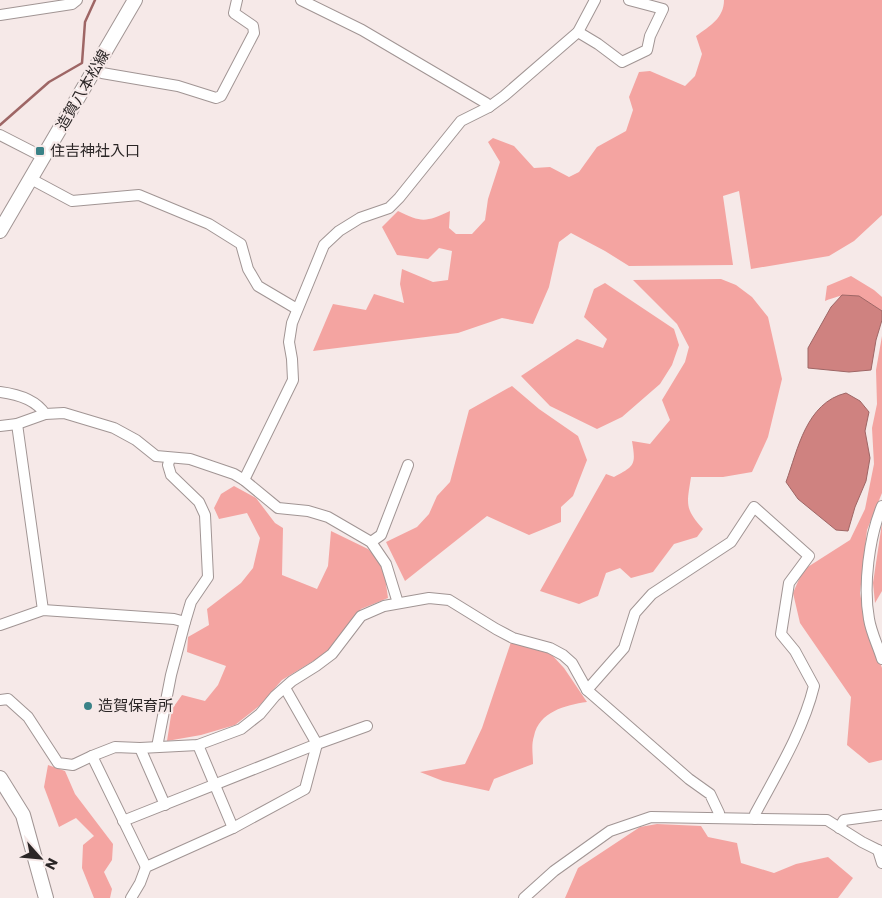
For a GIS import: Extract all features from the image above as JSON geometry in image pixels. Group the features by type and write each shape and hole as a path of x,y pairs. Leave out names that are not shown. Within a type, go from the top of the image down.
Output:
{"main road":[{"name":"造賀八本松線","path":"0,231 135,0"},
{"path":"0,778 23,815 46,898"}],"street":[{"path":"0,15 72,4 77,0"},
{"path":"94,71 102,74 178,86 216,98 220,96 254,33 253,26 234,13 237,0"},
{"path":"300,0 362,30 486,103 489,107"},
{"path":"244,480 293,380 289,342 292,323 324,245 339,231 360,218 388,208 399,198 462,121 489,107 578,32 594,0"},
{"path":"578,32 622,62 648,50 650,36 663,9 629,0"},
{"path":"0,135 43,157"},
{"path":"31,179 72,201 139,194 209,224 241,244 248,269 258,286 297,309"},
{"path":"0,392 16,394 41,408 45,414"},
{"path":"0,426 17,424 45,414 64,413 114,428 136,440 156,456 190,459 234,474 278,508 308,511 328,517 371,542 386,564 398,603"},
{"path":"17,424 43,610"},
{"path":"156,747 171,675 185,622 192,602 208,577 205,515 198,502 171,475 168,465 170,458"},
{"path":"371,542 381,534 408,465"},
{"path":"882,506 872,542 866,594 869,621 882,659"},
{"path":"587,690 624,648 635,613 652,594 731,542 754,507 809,556 789,583 781,634 796,651 814,686 810,703 794,741 755,814 755,819"},
{"path":"0,700 8,699 28,717 58,763 73,766 92,756 115,748 198,745 241,729 260,714 292,681 332,654 361,616 384,606 398,603 429,598 449,600 513,638 550,648 563,655 572,664 587,690 689,779 710,794 720,813 720,818"},
{"path":"0,625 43,610 174,619 185,622"},
{"path":"131,898 140,883 146,867 233,828 305,788 317,744 285,688"},
{"path":"123,821 367,726"},
{"path":"198,745 233,828"},
{"path":"140,748 165,805"},
{"path":"92,756 146,867"},
{"path":"839,828 844,820 882,816"},
{"path":"524,898 554,871 610,831 650,817 827,820 880,851 882,863"}],"shaded area":[{"path":"724,0 882,0 882,215 854,241 829,256 751,269 739,191 723,196 733,265 629,266 571,233 559,242 549,287 533,324 502,318 458,333 313,351 333,304 366,310 374,294 404,303 400,284 402,269 433,282 448,280 452,251 439,248 428,259 397,255 382,227 398,211 413,218 424,220 450,211 449,228 456,234 472,234 485,220 488,199 500,162 488,142 493,138 514,146 534,168 550,167 569,177 579,172 597,147 626,131 633,110 629,97 639,72 650,71 685,86 695,76 702,54 696,36 719,17"},
{"path":"851,276 882,297 882,311 855,296 842,296 825,301 827,286"},
{"path":"721,279 736,285 752,297 768,317 782,379 768,437 752,472 723,477 691,477 688,505 693,516 703,529 697,537 674,544 653,572 631,578 620,568 606,573 598,596 579,604 540,591 606,474 614,477 630,467 634,460 632,441 650,444 670,420 662,400 685,362 689,347 677,324 633,280"},
{"path":"605,283 674,329 679,345 672,365 660,384 622,417 597,429 550,406 521,376 577,339 603,348 607,339 584,317 594,289"},
{"path":"842,295 859,296 882,311 882,320 876,340 871,370 849,372 808,368 808,348 831,307"},
{"path":"882,336 882,493 867,530 860,593 865,621 882,668 882,760 869,763 847,745 851,697 800,623 793,593 803,570 850,540 865,509 874,464 872,428 877,404 876,370"},
{"path":"512,386 539,409 578,436 587,460 573,496 561,507 561,522 529,535 487,516 405,581 386,542 417,527 429,514 437,496 450,482 469,410"},
{"path":"846,393 860,401 869,412 865,431 870,458 866,481 855,507 848,531 836,530 798,499 786,482 800,442 813,417 821,406 832,398"},
{"path":"234,486 256,498 275,523 283,528 282,575 317,589 328,566 331,531 368,549 383,563 388,598 361,609 328,652 282,680 259,706 235,725 201,735 167,741 172,709 182,695 205,701 218,685 226,666 187,652 188,637 209,625 207,609 241,583 253,568 260,538 247,513 219,519 214,508 221,494"},
{"path":"882,523 882,591 875,603 873,583"},
{"path":"511,642 551,654 564,668 587,702 570,705 547,715 541,721 534,736 532,746 533,764 494,779 489,791 443,781 420,772 465,764 482,728"},
{"path":"48,765 65,771 75,794 113,844 112,860 104,872 112,889 110,898 94,898 82,868 83,845 94,836 76,818 59,827 44,787"},
{"path":"657,824 701,826 708,837 737,843 741,863 774,873 796,864 828,857 853,878 838,898 565,898 578,868 640,827"}],"waterway":[{"path":"0,125 49,82 82,63 85,22 95,0"}],"place":[{"name":"住吉神社入口","path":"40,151"},
{"name":"造賀保育所","path":"88,706"}]}
